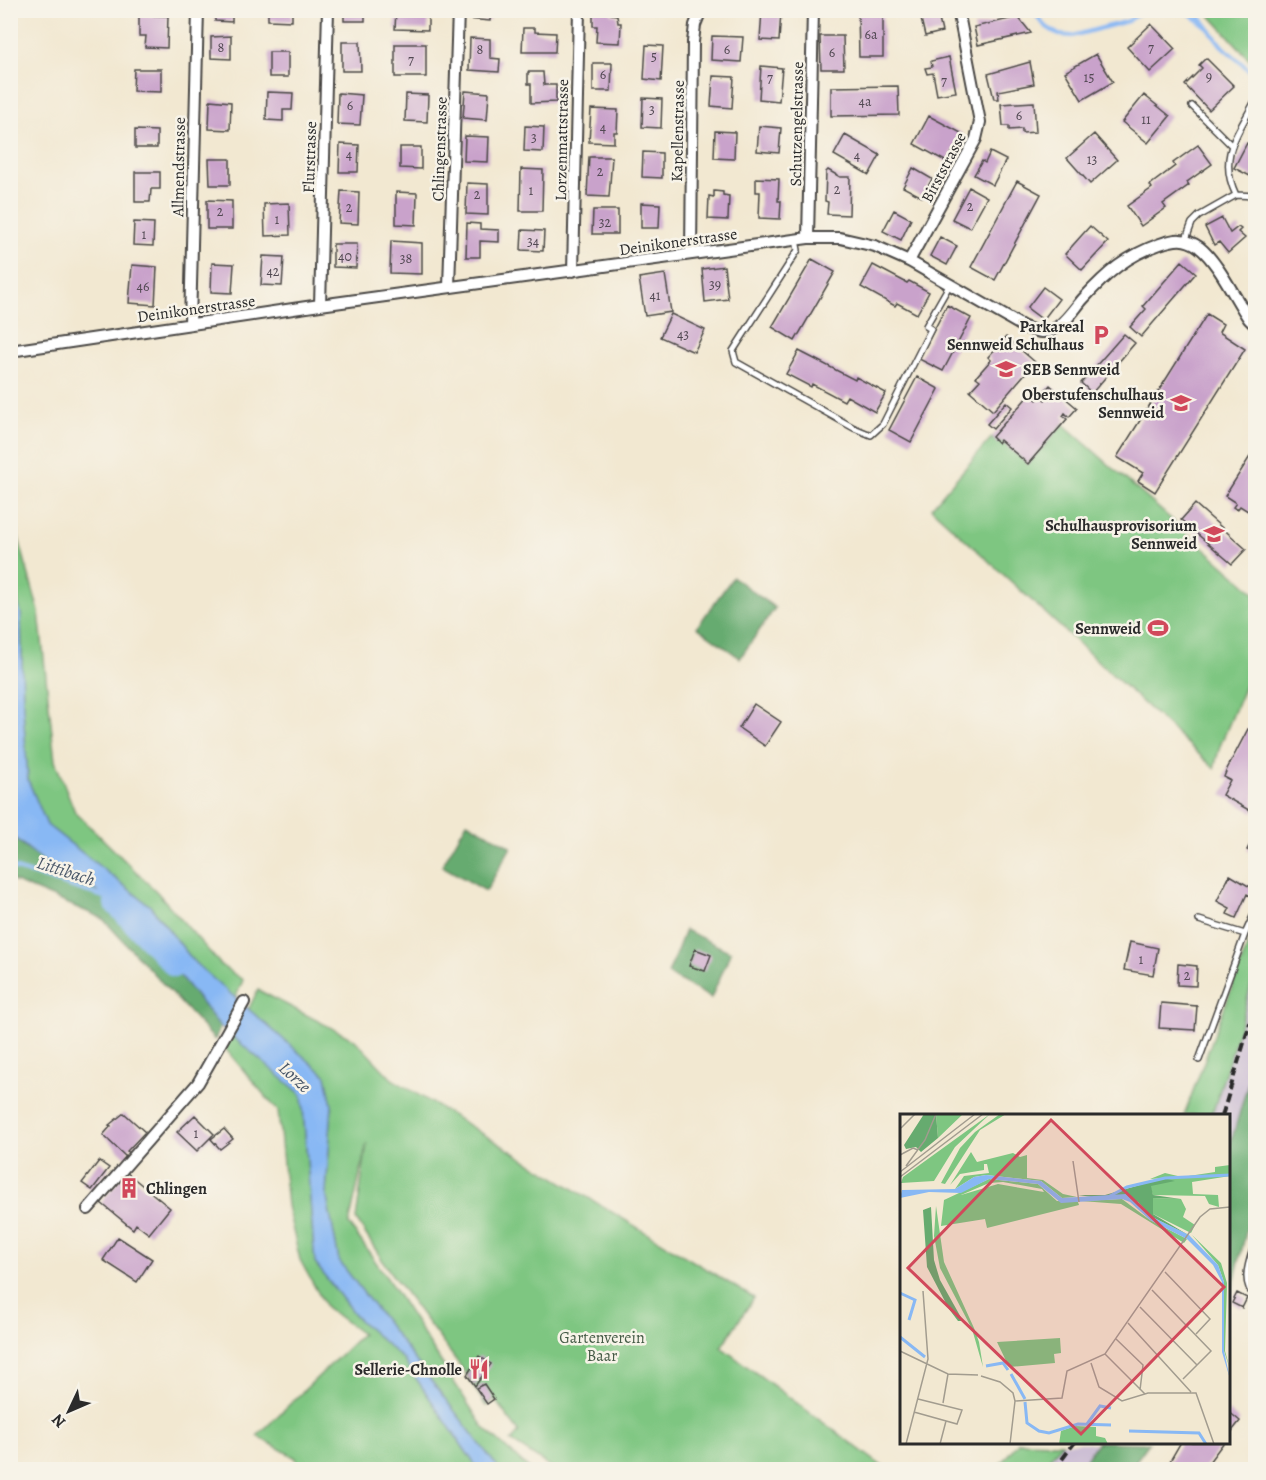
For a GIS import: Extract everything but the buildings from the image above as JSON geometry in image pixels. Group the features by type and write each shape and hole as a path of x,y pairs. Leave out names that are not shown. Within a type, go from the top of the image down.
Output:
{"street":[{"name":"Allmendstrasse","path":"190,324 198,10"},
{"name":"Flurstrasse","path":"320,305 328,10"},
{"name":"Chlingenstrasse","path":"449,288 458,10"},
{"name":"Lorzenmattstrasse","path":"573,271 579,10"},
{"name":"Kapellenstrasse","path":"691,254 693,42 695,25 701,10"},
{"name":"Schutzengelstrasse","path":"802,239 813,10"},
{"name":"Birststrasse","path":"909,261 976,139 979,125 958,10"},
{"name":"Deinikonerstrasse","path":"10,351 320,305 691,254 802,239 840,238 875,246 909,261 1024,327 1042,333 1057,328 1104,276 1123,261 1149,248 1174,240 1186,239"},
{"path":"1186,239 1211,260 1249,319 1256,326"},
{"path":"88,1209 198,1083 244,1002"}],"lane":[{"path":"1236,195 1229,180 1227,161 1232,146 1256,99"},
{"path":"1192,106 1232,146"},
{"path":"1186,239 1192,223 1199,216 1236,195 1256,196"},
{"path":"802,239 798,250 733,351 736,362 854,428 872,435 883,424 931,328 926,326 950,284"},
{"path":"1198,1060 1256,910"},
{"path":"1199,920 1245,934"},
{"path":"1256,1240 1246,1272 1246,1284 1256,1298"}],"shaded area":[{"path":"1255,969 1255,1059 1230,1146 1230,1114 1213,1114"},
{"path":"1061,1444 1096,1444 1079,1469 1041,1469"}],"green space":[{"path":"1206,11 1255,11 1255,64 1252,62"},
{"name":"Sennweid","path":"1063,424 1255,593 1255,662 1220,746 1214,768 931,508 992,437 998,443 1000,440 1028,464"},
{"path":"10,507 39,612 55,761 75,812 157,892 222,966 243,980 235,999 195,963 150,906 47,825 28,780 23,709 21,614 11,574"},
{"path":"733,577 775,608 740,658 697,627"},
{"path":"467,822 511,847 486,891 442,866"},
{"path":"10,835 51,867 85,882 145,932 220,1026 215,1040 102,918 11,880"},
{"path":"1255,926 1255,969 1212,1114 1184,1114"},
{"path":"685,930 731,952 711,998 668,974"},
{"name":"Gartenverein Baar","path":"258,990 355,1040 392,1079 754,1298 721,1347 886,1469 554,1469 511,1441 519,1432 495,1400 486,1406 464,1371 390,1272 356,1219 367,1143 349,1224 385,1275 483,1427 529,1469 499,1469 339,1261 326,1193 332,1105 326,1076 248,1010"},
{"path":"233,1035 302,1095 315,1263 357,1318 403,1359 478,1469 299,1469 296,1458 257,1436 362,1334 326,1307 300,1260 287,1206 278,1111 223,1046"},
{"path":"1255,1059 1255,1195 1230,1299 1230,1146"},
{"path":"1017,1444 1061,1444 1041,1469 996,1469"},
{"path":"1096,1444 1148,1444 1130,1469 1079,1469"}],"water":[{"path":"10,574 21,614 23,709 28,780 47,825 150,906 195,963 326,1076 332,1105 326,1193 339,1261 499,1469 478,1469 403,1359 357,1318 315,1263 302,1095 220,1026 145,932 85,882 51,867 11,835"}],"waterway":[{"path":"1032,10 1045,26 1059,35 1072,36 1128,21 1143,10"},
{"path":"1164,10 1189,13 1206,27"},
{"path":"1195,10 1221,45 1256,76"},
{"name":"Littibach","path":"10,867 107,898"},
{"name":"Lorze","path":"116,903 175,965"}],"railway":[{"path":"1223,1114 1256,1003"},
{"path":"1054,1470 1074,1444"}],"place":[{"name":"Parkareal Sennweid Schulhaus","path":"1101,335"},
{"name":"SEB Sennweid","path":"1006,369"},
{"name":"Oberstufenschulhaus Sennweid","path":"1181,403"},
{"name":"Schulhausprovisorium Sennweid","path":"1214,534"},
{"name":"Sennweid","path":"1158,628"},
{"name":"Chlingen","path":"129,1188"},
{"name":"Sellerie-Chnolle","path":"479,1369"}]}
